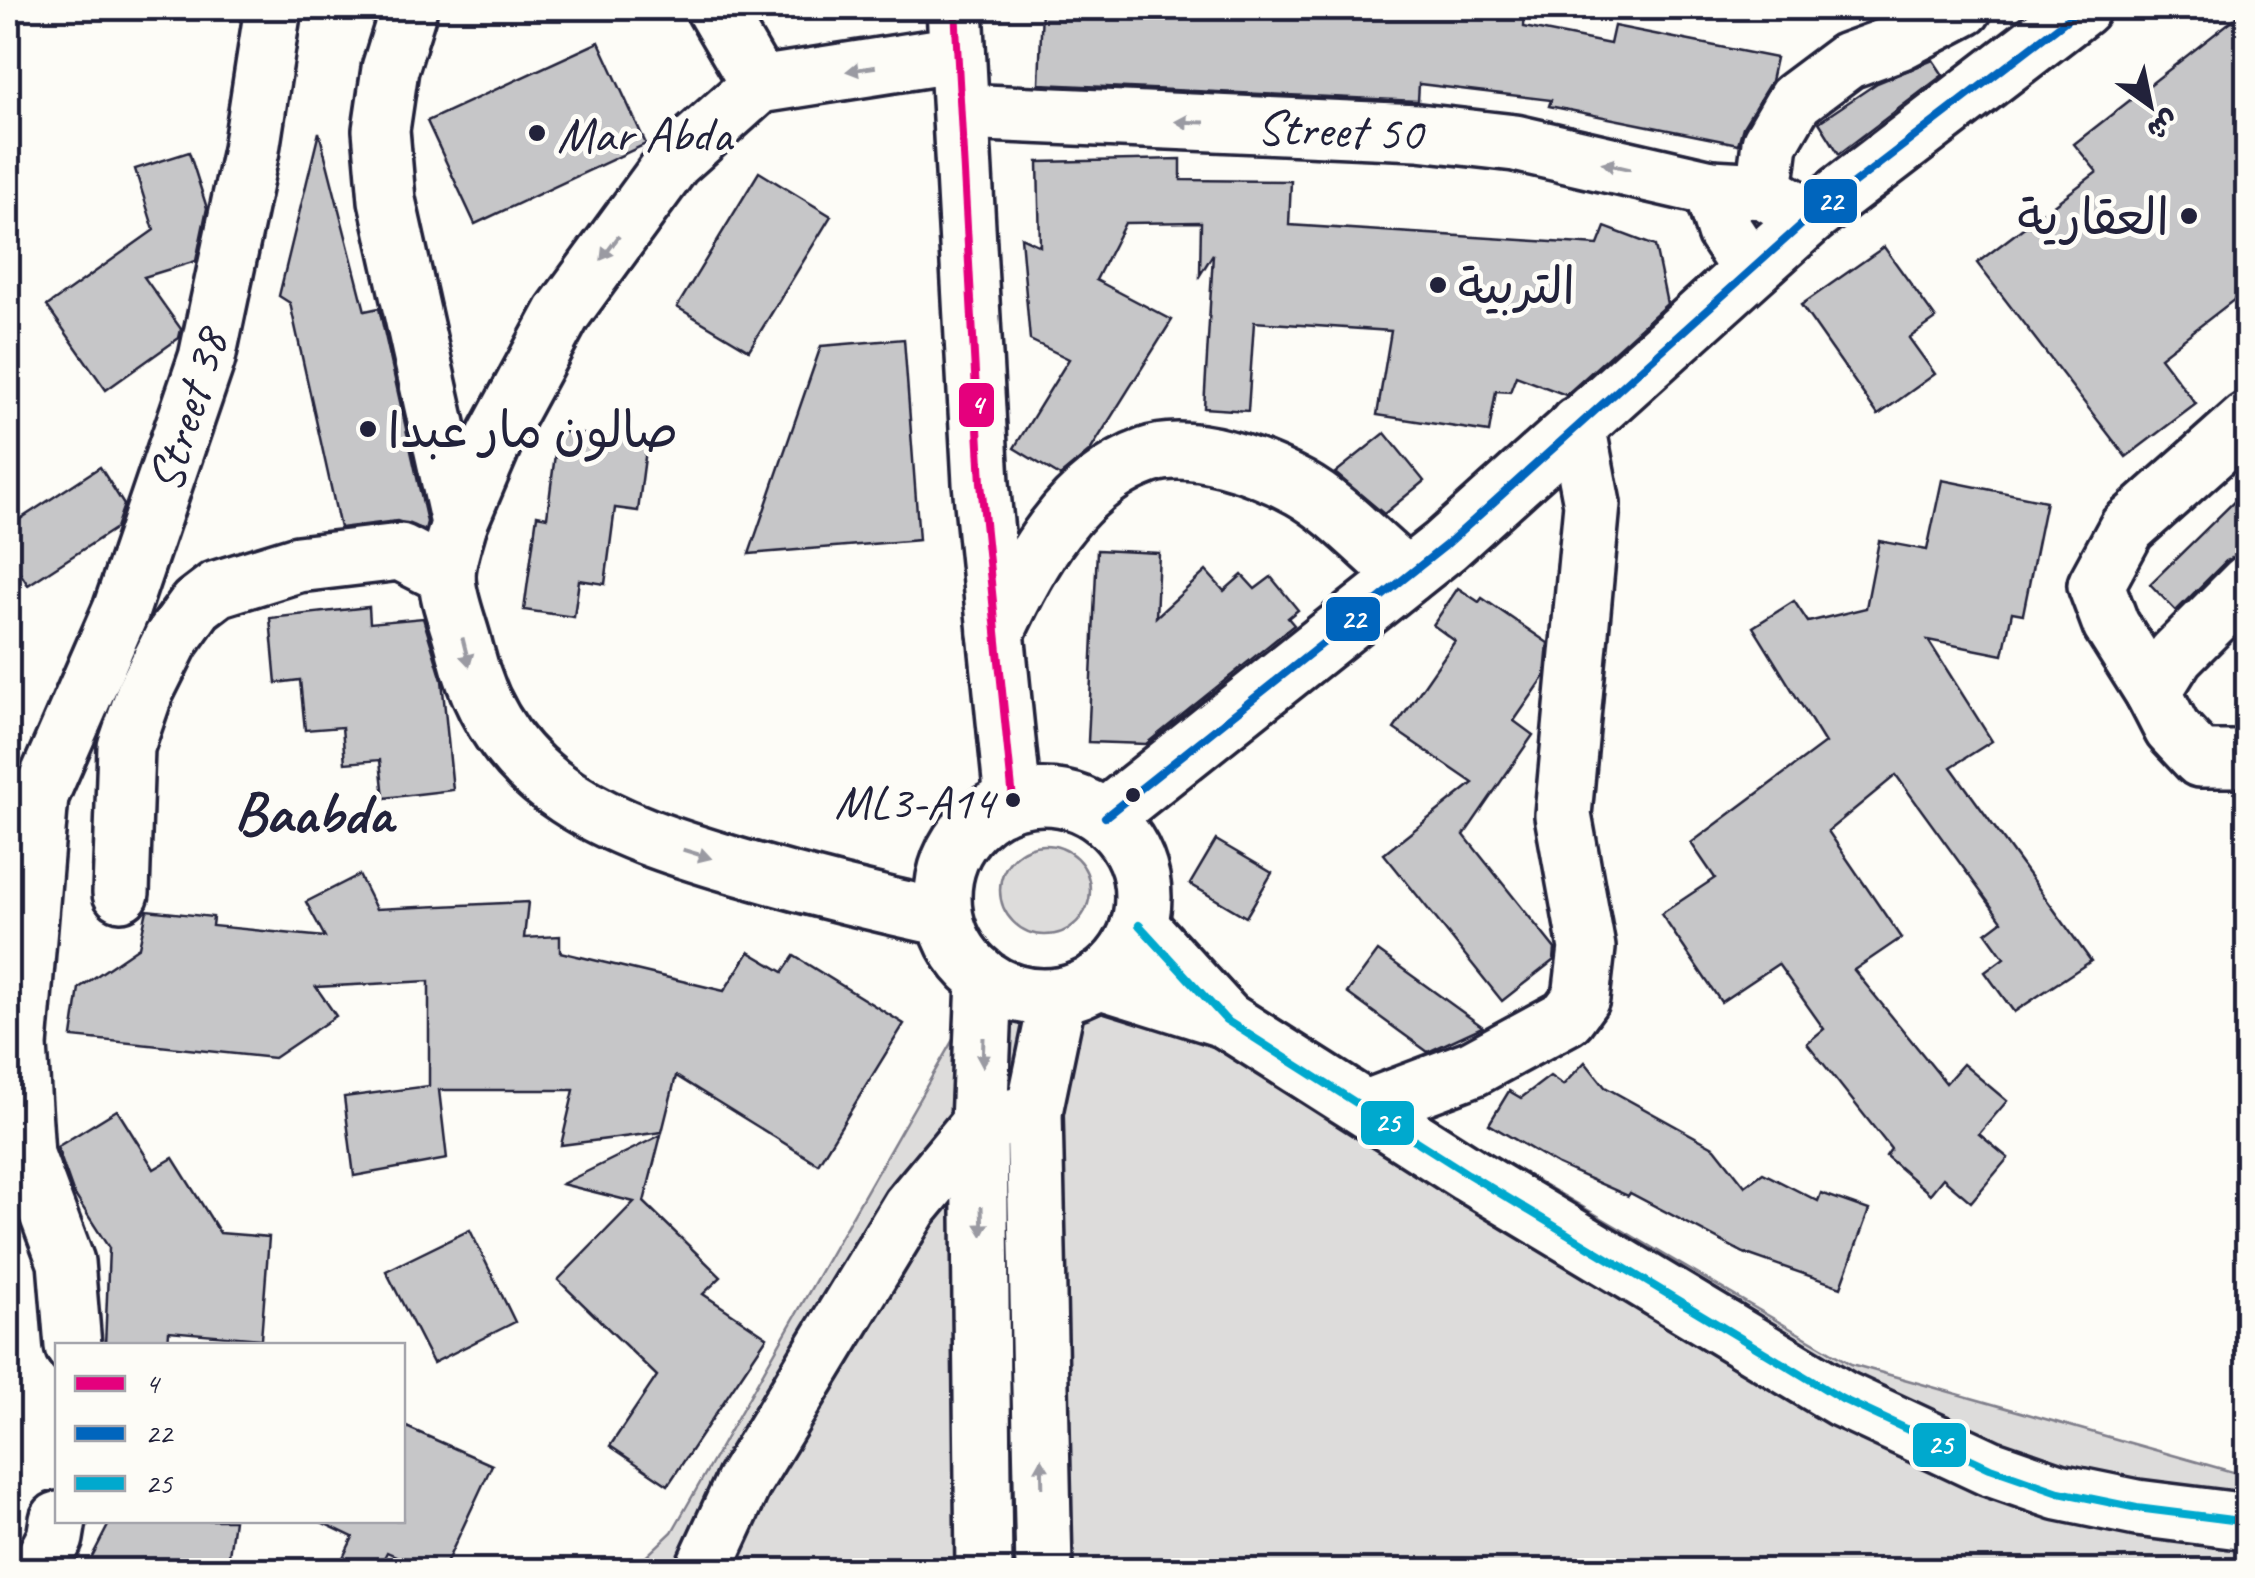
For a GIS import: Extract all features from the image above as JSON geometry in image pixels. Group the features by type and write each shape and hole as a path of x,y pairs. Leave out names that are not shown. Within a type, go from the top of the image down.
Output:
{"street":[{"name":"Street 38","path":"73,1343 66,1262 26,1155 19,1046 24,805 121,610 207,358 251,150 273,8"},
{"path":"409,8 390,68 382,130 388,200 458,523"},
{"path":"714,8 759,85"},
{"path":"1106,817 1406,576 1750,268 1770,143 1794,100 1847,60 1899,42 1964,8"},
{"path":"1750,268 1725,232 1762,199 2082,8"},
{"path":"944,918 827,892 638,836 555,791 530,770 485,707 473,681 447,576 458,523 496,436 562,314 673,162 759,85 956,31 981,483 1013,800"},
{"name":"Street 50","path":"962,112 1418,132 1515,143 1762,199"},
{"path":"2248,420 2128,528 2096,585 2110,625 2172,729 2200,760 2242,759 2248,754"},
{"path":"1367,1108 1473,1068 1567,1017 1581,998 1587,948 1563,815 1592,504 1577,425"},
{"path":"996,633 1051,531 1104,482 1148,455 1210,452 1302,489 1406,576"},
{"path":"121,893 126,747 145,692 171,640 196,605 218,589 298,564 400,552 447,576"},
{"path":"2152,692 2176,654 2248,583"},
{"path":"1044,1570 1034,1112 1078,988 1132,944 1144,889 1138,862 1125,837 1106,817 1077,801 1046,796 1013,800 986,813 964,833 945,874 944,918 952,942 985,980 1032,998 1078,988 1226,1020"},
{"path":"1139,924 1226,1020 1842,1399 1990,1468 2059,1492 2138,1508 2248,1522"},
{"path":"984,1570 980,1124 985,980"},
{"path":"703,1570 744,1480 910,1206 980,1124 1034,1112"},
{"path":"670,1570 744,1480"},
{"path":"38,1570 56,1538 58,1523"}],"shaded area":[{"path":"1045,845 1062,848 1077,858 1087,873 1087,907 1077,922 1062,932 1045,935 1028,932 1013,922 1003,907 1000,890 1003,873 1013,858 1028,848"},
{"path":"1154,956 1851,1364 2247,1476 2247,1570 632,1570 672,1532 975,1001"}],"building":[{"path":"1042,8 1525,8 1524,27 1610,44 1614,26 1776,58 1771,81 1743,127 1738,144 1549,106 1551,100 1419,84 1418,101 1039,84"},
{"path":"2248,8 2248,289 2160,357 2196,404 2126,457 1977,263 2097,172 2074,144"},
{"name":"Mar Abda","path":"599,42 646,144 475,224 427,121"},
{"path":"1933,60 1943,75 1839,154 1819,122 1877,83"},
{"name":"صالون مار عبدا","path":"319,132 365,311 379,308 427,522 425,530 397,521 340,528 290,303 279,296"},
{"path":"189,152 207,208 196,261 144,277 181,329 179,338 106,390 47,306 154,230 135,169"},
{"path":"1181,159 1181,180 1291,181 1289,225 1598,245 1605,227 1655,246 1667,304 1566,395 1516,376 1510,392 1496,391 1489,432 1377,415 1391,331 1254,322 1248,411 1204,408 1213,254 1200,275 1201,222 1125,223 1096,280 1172,320 1090,451 1060,476 1014,448 1069,359 1030,340 1021,237 1040,246 1038,162"},
{"path":"759,172 831,216 749,350 677,307"},
{"path":"1884,247 1936,319 1909,338 1935,374 1878,415 1801,305"},
{"path":"904,339 919,540 749,554 821,346"},
{"path":"558,431 647,442 638,511 615,508 605,584 579,580 574,617 524,610 537,515 547,517"},
{"path":"1385,433 1424,481 1384,514 1335,473"},
{"path":"100,467 124,505 116,528 28,585 8,554 8,527"},
{"path":"1942,480 2046,501 2023,614 2012,612 2003,655 1928,640 1992,741 1951,767 2091,961 2014,1012 1985,972 2004,958 1986,933 2002,921 1896,775 1828,831 1901,938 1854,970 1946,1083 1963,1064 2007,1101 1979,1134 2008,1158 1971,1202 1943,1178 1930,1194 1886,1156 1891,1149 1807,1043 1824,1029 1778,964 1721,1002 1661,914 1715,878 1691,843 1825,743 1753,627 1794,601 1808,622 1866,608 1879,541 1927,550"},
{"path":"2248,488 2248,553 2226,561 2176,611 2150,584"},
{"path":"1097,550 1159,553 1156,617 1206,571 1224,591 1242,575 1255,589 1271,577 1298,610 1288,618 1294,625 1146,744 1088,742"},
{"path":"1458,588 1479,602 1482,598 1548,643 1545,676 1514,721 1533,735 1464,835 1555,949 1554,960 1502,1001 1384,854 1473,783 1394,729 1455,641 1433,625"},
{"path":"369,607 370,623 423,618 442,680 453,790 384,798 380,760 345,763 342,727 305,730 300,680 276,683 270,618"},
{"path":"1216,840 1272,873 1246,917 1190,884"},
{"path":"359,875 376,909 528,902 524,938 560,936 560,952 724,991 749,952 783,972 794,956 904,1024 818,1164 676,1076 662,1132 561,1145 574,1090 439,1090 447,1159 354,1176 344,1097 429,1086 429,981 316,987 336,1016 274,1058 72,1037 79,988 139,947 147,910 213,917 212,926 325,937 306,902"},
{"path":"1378,951 1483,1027 1428,1052 1347,993"},
{"path":"1585,1062 1605,1087 1715,1148 1745,1186 1763,1173 1818,1201 1821,1193 1869,1210 1841,1287 1744,1253 1630,1193 1628,1196 1558,1165 1489,1124 1509,1091 1521,1098 1550,1076 1563,1085"},
{"path":"117,1110 154,1169 173,1158 220,1233 269,1237 261,1339 169,1331 168,1343 105,1343 109,1248 73,1192 57,1147"},
{"path":"661,1135 644,1202 721,1277 703,1294 767,1337 668,1485 610,1446 657,1376 558,1280 634,1202 562,1184"},
{"path":"470,1230 515,1322 433,1363 386,1271"},
{"path":"405,1426 492,1465 443,1570 428,1570 387,1552 378,1570 337,1570 353,1537 323,1523 405,1523"},
{"path":"109,1523 234,1523 227,1570 85,1570"}],"transit line":[{"name":"4","path":"955,8 981,483 1013,800"},
{"name":"22","path":"1105,817 1445,546 1810,217 2082,8"},
{"name":"25","path":"1139,925 1226,1020 1468,1174 1842,1399 1990,1468 2059,1492 2137,1508 2248,1522"}],"place":[{"name":"Mar Abda","path":"537,133"},
{"name":"العقارية","path":"2189,216"},
{"name":"التربية","path":"1438,285"},
{"name":"صالون مار عبدا","path":"368,429"},
{"name":"ML3-A14","path":"1013,800"}],"district":[{"name":"Baabda","path":"313,812"}]}
